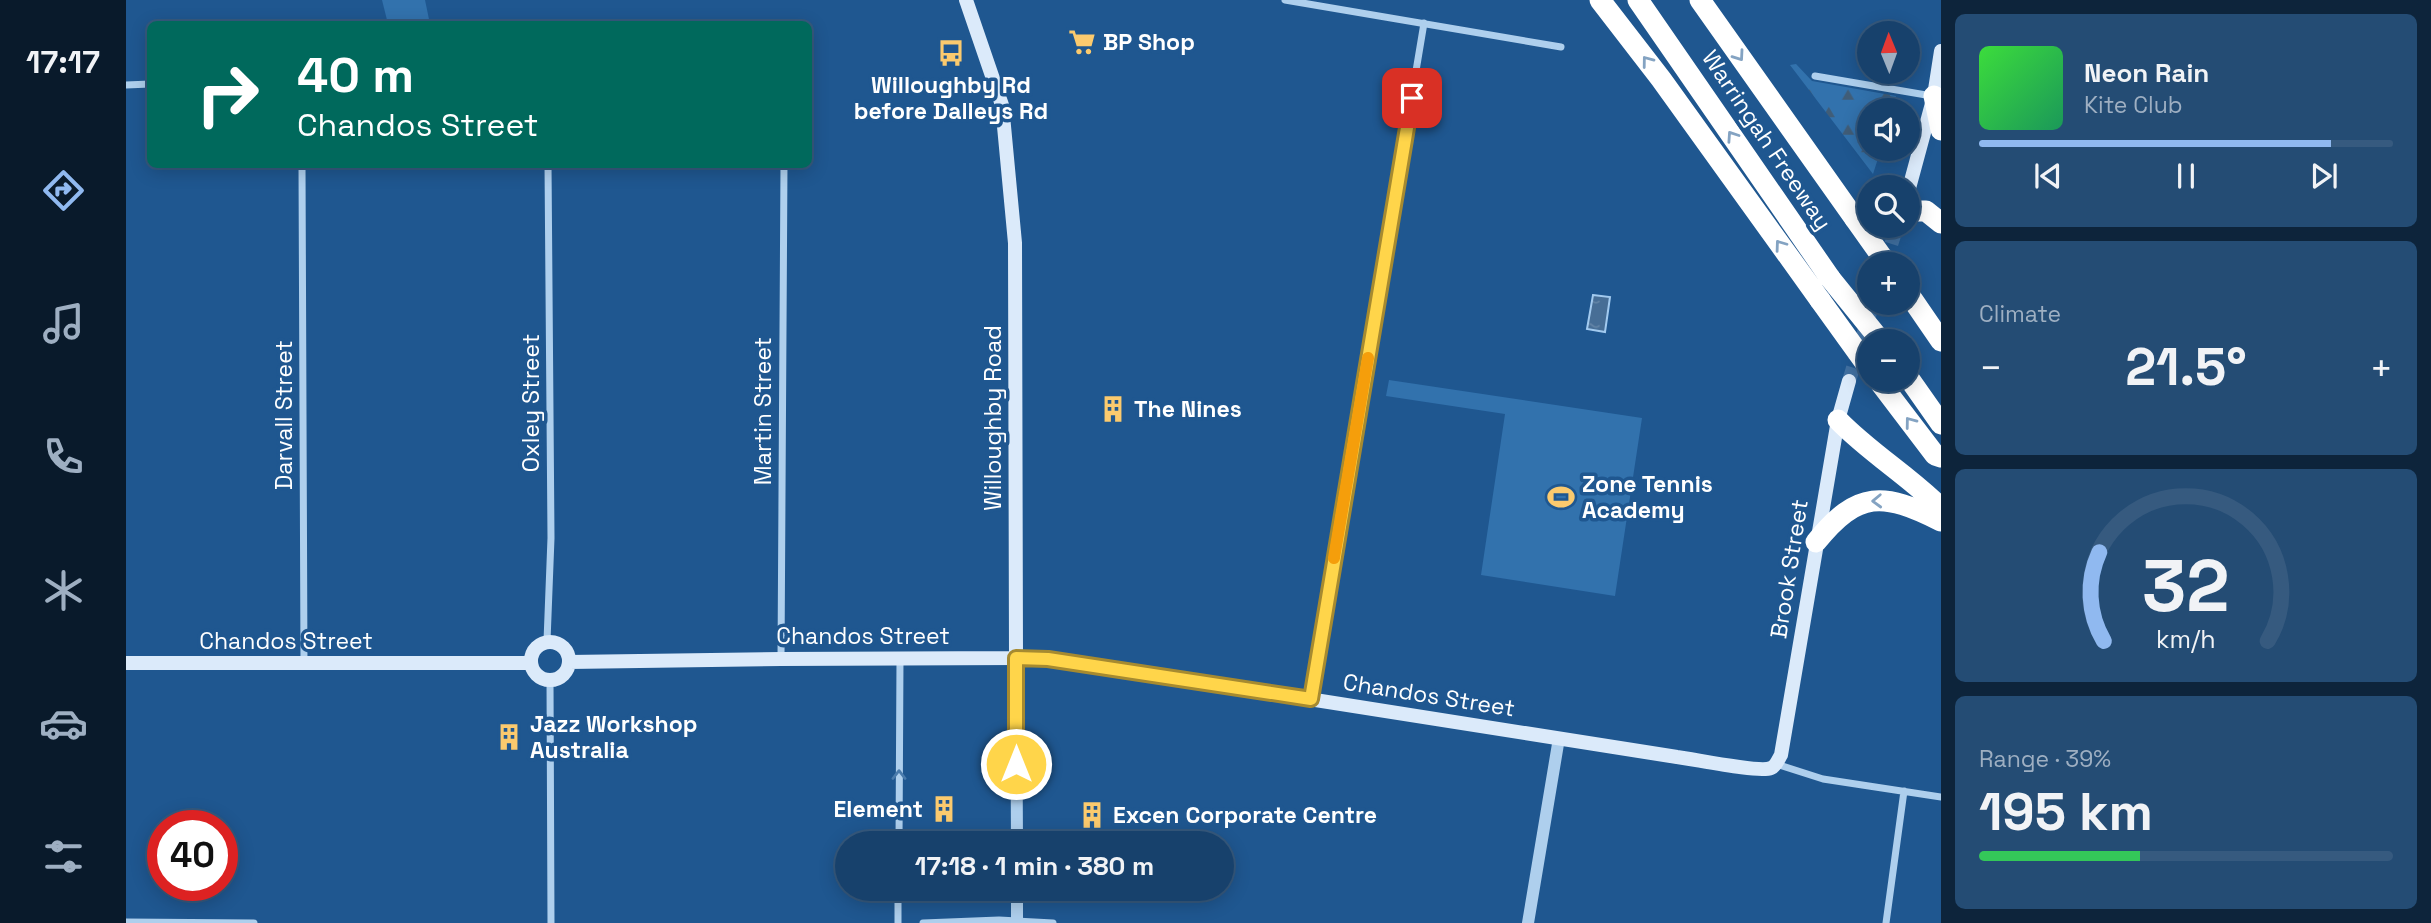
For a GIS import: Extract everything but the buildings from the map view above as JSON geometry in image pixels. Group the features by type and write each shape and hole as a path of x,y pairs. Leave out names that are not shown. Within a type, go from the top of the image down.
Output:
{"highway":[{"path":"1600,0 1661,79 1857,351"},
{"name":"Warringah Freeway","path":"1638,0 1830,278 1871,329"},
{"name":"Warringah Freeway","path":"1700,0 1878,252"},
{"path":"1934,96 1941,130"},
{"path":"1920,211 1926,211 1941,223"},
{"path":"1920,310 1941,341"},
{"path":"1887,392 1935,455 1941,457"},
{"path":"1919,392 1941,424"},
{"path":"1838,420 1857,440 1928,495 1941,509"},
{"path":"1816,542 1834,521 1861,502 1893,501 1941,521"}],"main road":[{"name":"Willoughby Road","path":"966,0 1002,104 1013,219 1016,658"},
{"path":"1913,175 1934,96 1941,51"},
{"name":"Brook Street","path":"1776,764 1781,755 1838,420 1849,381"},
{"path":"547,641 563,646 569,662 561,677 550,680 535,673 531,663 533,652 541,643 547,641"},
{"name":"Chandos Street","path":"569,662 1048,659 1753,768 1770,768 1776,764"},
{"name":"Chandos Street","path":"126,663 531,663"}],"street":[{"path":"1284,0 1561,47"},
{"path":"1311,699 1424,23"},
{"path":"1815,76 1934,96"},
{"path":"126,85 147,84"},
{"name":"Darvall Street","path":"302,168 304,665"},
{"name":"Oxley Street","path":"547,641 551,538 548,168"},
{"name":"Martin Street","path":"781,659 784,168"},
{"name":"Willoughby Road","path":"1016,658 1017,831"},
{"path":"899,831 900,659"},
{"path":"550,680 551,923"},
{"path":"1528,923 1559,738"},
{"name":"Chandos Street","path":"1776,764 1822,779 1941,797"},
{"path":"1886,923 1904,791"},
{"path":"898,901 898,923"},
{"path":"1017,901 1017,921"},
{"path":"126,922 254,923"},
{"path":"923,923 1053,923"}],"green space":[{"path":"382,0 425,0 429,21 387,21"},
{"path":"1796,64 1812,81 1896,98 1857,98 1857,153 1790,65"},
{"path":"1863,161 1877,161 1873,174"},
{"name":"Zone Tennis Academy","path":"1389,380 1642,418 1615,596 1481,575 1505,414 1386,396"}],"water":[{"path":"1593,295 1610,297 1605,332 1587,329"}],"tunnel":[{"path":"1889,252 1893,238"},
{"path":"1849,381 1869,315"}],"slow traffic":[{"path":"1334,558 1368,358"}],"place":[{"name":"BP Shop","path":"1082,42"},
{"name":"Willoughby Rd before Dalleys Rd","path":"951,53"},
{"name":"The Nines","path":"1113,409"},
{"name":"Zone Tennis Academy","path":"1561,497"},
{"name":"Jazz Workshop Australia","path":"509,737"},
{"name":"Element","path":"944,809"},
{"name":"Excen Corporate Centre","path":"1092,815"}],"route":[{"path":"1016,764 1016,658 1048,659 1311,699 1412,98"}]}
